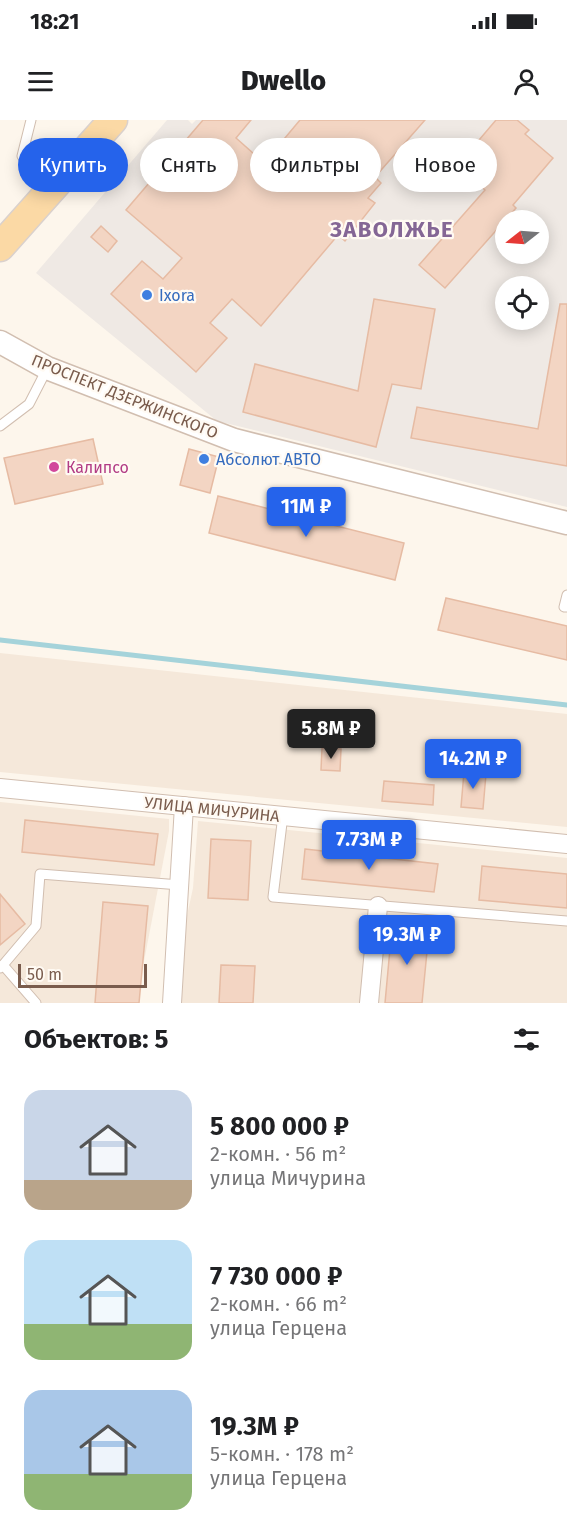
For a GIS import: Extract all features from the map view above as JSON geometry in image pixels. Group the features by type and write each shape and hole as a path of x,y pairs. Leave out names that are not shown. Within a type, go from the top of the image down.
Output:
{"main road":[{"path":"97,138 113,120"},
{"path":"0,247 48,192"}],"street":[{"name":"ПРОСПЕКТ ДЗЕРЖИНСКОГО","path":"0,342 47,368 234,440 567,523"},
{"name":"УЛИЦА МИЧУРИНА","path":"0,788 567,844"},
{"path":"172,1003 184,806"},
{"path":"369,1003 378,906"}],"lane":[{"path":"26,138 31,120"},
{"path":"0,426 29,404 47,368"},
{"path":"567,595 564,607 567,607"},
{"path":"282,816 273,897 567,921"},
{"path":"36,1003 2,966 36,926 40,874 180,885"}],"shaded area":[{"path":"167,120 188,120 192,124 196,120 567,120 567,507 217,421 36,273 105,192 128,192 128,166 140,152 140,192 238,192 238,138 152,138"},
{"path":"0,653 567,714 567,827 0,772"},
{"path":"0,802 169,819 169,831 136,1003 0,1003"},
{"path":"198,821 567,858 567,1003 168,1003 193,888"}],"building":[{"path":"203,120 251,120 236,138 188,138"},
{"path":"300,120 425,120 409,138 393,138 393,156 381,170 381,138 285,138"},
{"path":"496,120 517,120 529,130 525,134 553,158 513,205 516,208 514,210 495,210 495,232 445,288 419,265 483,192 497,192 497,138 481,138"},
{"path":"238,140 250,150 250,192 373,192 368,198 375,203 345,241 338,235 261,326 232,299 210,323 227,338 196,372 111,294 142,261 163,279 182,258 126,210 141,192 238,192"},
{"path":"101,226 117,241 108,252 91,237"},
{"path":"374,299 435,309 421,389 392,384 376,447 243,412 255,364 358,391"},
{"path":"560,304 567,304 567,466 411,438 417,407 538,429"},
{"path":"93,439 103,484 15,504 4,458"},
{"path":"189,449 219,457 210,493 180,485"},
{"path":"218,496 404,543 395,580 209,533"},
{"path":"446,598 567,626 567,660 438,630"},
{"path":"322,748 341,749 340,771 321,770"},
{"path":"464,772 486,774 483,809 461,807"},
{"path":"384,781 434,785 433,805 382,801"},
{"path":"25,820 158,834 154,865 22,852"},
{"path":"211,839 251,841 248,900 208,898"},
{"path":"305,849 438,864 434,892 302,879"},
{"path":"482,866 567,874 567,908 479,900"},
{"path":"0,894 25,924 0,945"},
{"path":"103,902 148,906 139,1003 95,1003"},
{"path":"392,927 429,931 422,1003 385,1003"},
{"path":"221,965 255,966 253,1003 219,1003"}],"waterway":[{"path":"0,640 567,705"}],"place":[{"name":"Ixora","path":"147,295"},
{"name":"Абсолют АВТО","path":"204,459"},
{"name":"Калипсо","path":"54,467"}],"district":[{"name":"ЗАВОЛЖЬЕ","path":"392,229"}]}
